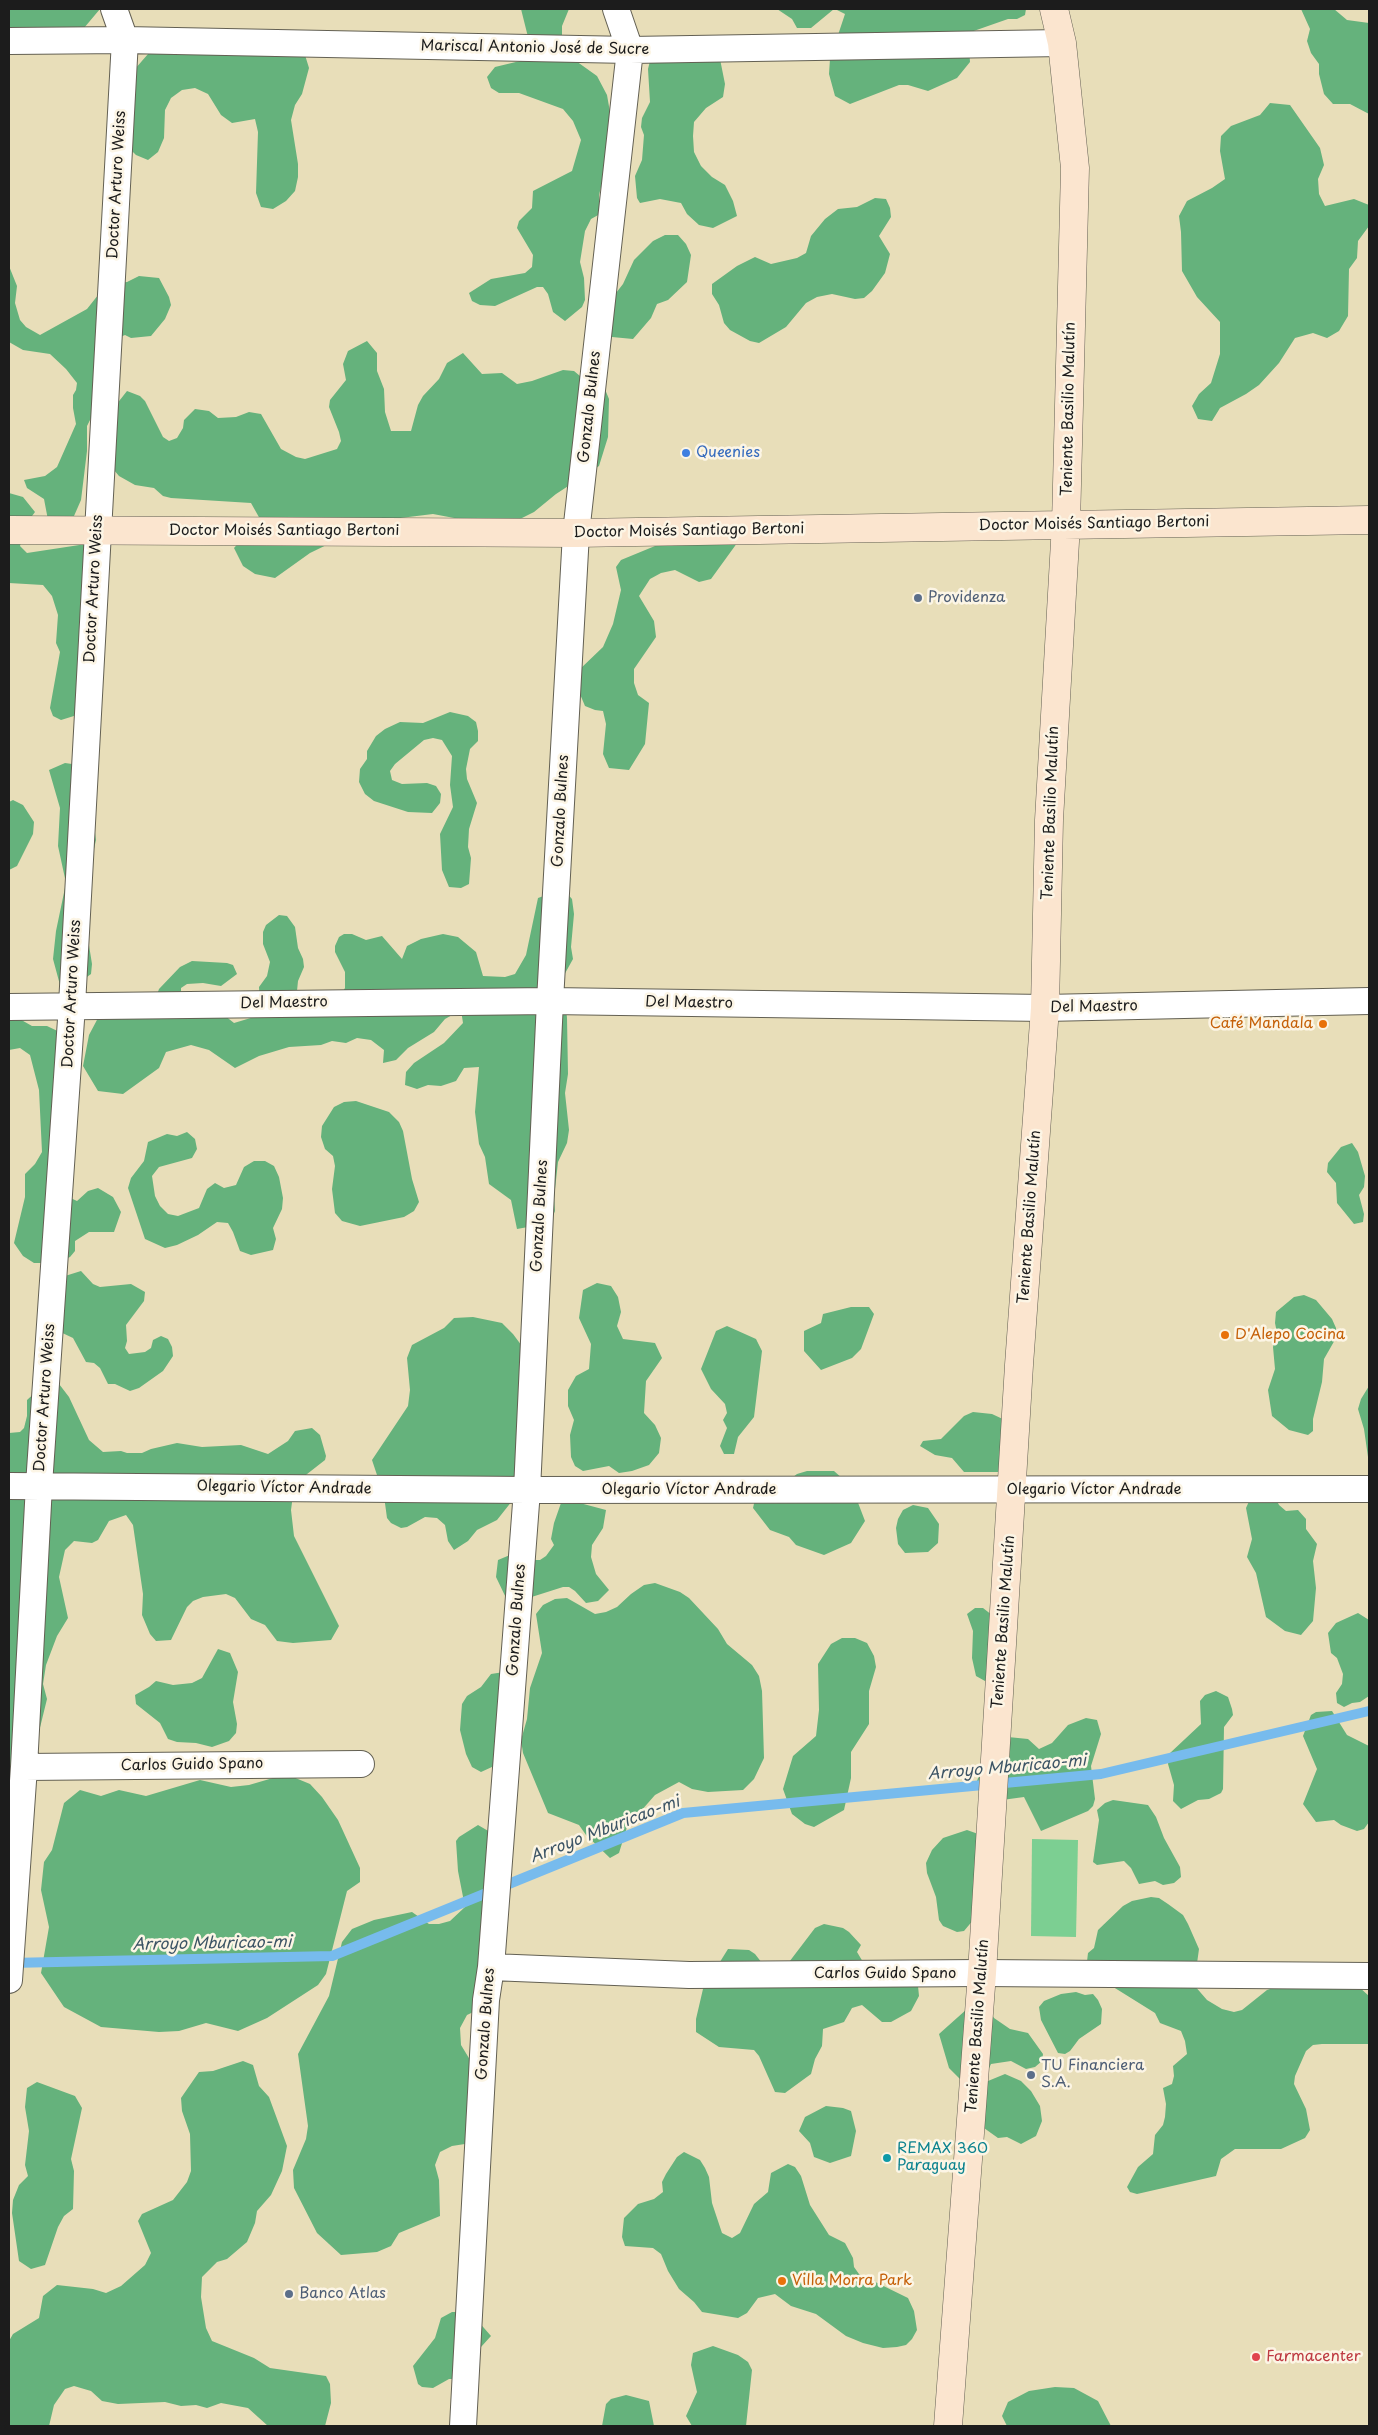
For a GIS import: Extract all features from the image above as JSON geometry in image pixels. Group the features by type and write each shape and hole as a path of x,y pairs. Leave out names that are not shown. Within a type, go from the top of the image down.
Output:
{"street":[{"name":"Doctor Arturo Weiss","path":"9,1980 24,1767 39,1485 72,1005 125,40 114,9"},
{"name":"Gonzalo Bulnes","path":"463,2426 486,2000 491,1967 527,1490 550,1001 576,533 630,50 616,9"},
{"name":"Teniente Basilio Malutín","path":"948,2426 982,1973 1019,1365 1045,1008 1049,820 1066,524 1075,168 1062,43 1054,9"},
{"name":"Mariscal Antonio José de Sucre","path":"9,41 125,40 630,50 1062,43"},
{"name":"Doctor Moisés Santiago Bertoni","path":"9,530 576,533 1369,520"},
{"name":"Del Maestro","path":"9,1007 550,1001 1045,1008 1369,1001"},
{"name":"Olegario Víctor Andrade","path":"9,1486 527,1490 1012,1491 1369,1489"},
{"name":"Carlos Guido Spano","path":"24,1767 361,1764"},
{"name":"Carlos Guido Spano","path":"491,1967 689,1975 982,1973 1369,1976"}],"green space":[{"path":"9,9 100,9 84,28 9,35"},
{"path":"521,9 569,9 562,26 562,40 576,61 597,76 607,95 614,135 599,195 600,214 591,219 585,231 580,262 584,278 585,300 582,307 565,321 553,312 548,294 543,287 537,287 495,306 480,305 472,301 469,293 491,279 525,273 532,267 533,255 517,228 519,221 532,208 533,191 572,171 581,140 573,121 563,109 519,93 499,93 491,88 487,77 495,67 520,61 527,56 530,45"},
{"path":"777,9 834,9 811,28 797,28 792,19"},
{"path":"835,9 1026,9 1025,15 1017,19 1008,19 968,33 970,62 957,78 928,91 908,85 899,85 850,104 835,96 829,74 830,59 845,14"},
{"path":"1301,9 1334,9 1347,20 1369,23 1369,114 1350,104 1333,104 1324,94 1319,74 1319,64 1311,53 1307,41 1310,29"},
{"path":"155,46 305,55 309,68 302,94 295,105 291,120 298,164 298,177 295,191 286,201 273,209 261,207 256,193 258,132 255,119 232,123 221,115 208,94 195,88 182,90 171,98 165,110 164,138 158,152 148,160 136,155 127,146 128,77"},
{"path":"720,59 725,84 723,97 706,108 694,122 693,136 694,152 701,166 712,177 725,185 733,201 737,216 713,228 699,225 687,214 681,203 660,199 640,203 637,198 635,176 642,160 644,135 641,127 642,118 650,102 648,69 650,61"},
{"path":"1270,103 1290,105 1320,148 1324,165 1318,179 1319,194 1325,206 1354,199 1369,205 1369,226 1358,241 1357,258 1349,269 1348,316 1339,331 1327,338 1313,333 1295,338 1279,363 1259,385 1220,408 1212,421 1198,419 1192,406 1199,394 1211,383 1220,354 1220,322 1197,297 1182,271 1179,216 1187,201 1225,179 1220,151 1221,136 1231,126 1260,115"},
{"path":"875,198 886,199 890,208 891,217 879,236 890,254 885,273 872,291 864,298 855,299 832,294 817,297 806,303 786,327 759,343 750,341 730,330 724,323 719,305 712,294 712,284 737,266 755,257 771,264 797,258 806,253 811,236 825,219 838,209 857,207"},
{"path":"665,235 678,235 686,244 691,255 687,282 668,300 657,304 651,318 633,339 612,337 609,324 616,293 623,284 634,260 653,241"},
{"path":"9,266 17,286 15,303 20,320 26,327 40,335 87,309 106,285 127,282 139,276 159,278 171,305 165,319 151,336 131,338 125,335 113,340 93,414 87,426 87,451 81,500 74,516 57,524 48,520 44,499 27,488 24,480 45,476 57,467 76,424 73,395 77,383 50,354 23,350 9,342"},
{"path":"367,341 377,353 377,371 384,389 385,412 391,431 411,431 418,405 423,396 439,379 447,363 463,353 482,374 502,373 517,384 563,370 574,371 580,376 602,382 609,399 608,437 599,466 556,494 534,512 512,523 486,518 470,521 433,514 376,521 310,553 275,578 255,574 243,566 234,548 260,519 251,503 163,496 154,488 135,485 119,476 97,450 116,405 127,391 140,396 145,401 163,437 169,441 177,438 183,428 184,420 195,409 209,411 218,418 236,417 249,412 261,414 281,449 296,457 305,459 337,449 341,441 329,407 330,400 346,380 343,364 348,351"},
{"path":"9,493 23,497 35,512 26,524 20,546 27,553 86,544 90,711 61,720 53,716 50,708 60,652 56,643 58,615 52,596 43,585 9,583"},
{"path":"731,516 741,521 740,539 711,579 699,582 675,570 661,573 650,579 639,596 654,621 656,637 634,669 634,683 638,695 649,703 645,744 629,770 609,768 603,754 606,724 603,711 585,706 577,687 579,670 603,647 613,624 621,590 616,567 621,560 655,546 671,546 697,537 708,521"},
{"path":"450,712 468,716 476,722 478,731 478,741 470,749 466,769 467,779 477,803 469,829 468,847 471,858 469,884 461,888 449,887 442,870 440,834 453,807 450,785 452,756 442,740 433,738 424,740 395,764 390,771 392,780 402,784 427,783 436,786 441,794 440,803 432,813 408,812 374,801 365,794 359,782 360,769 367,759 367,751 376,736 385,729 400,722 423,723"},
{"path":"65,763 86,766 96,840 93,853 88,939 92,964 91,974 73,987 60,985 53,959 56,931 66,883 58,846 60,808 49,770"},
{"path":"13,800 23,805 34,822 33,834 17,866 9,870 9,802"},
{"path":"563,889 572,899 574,914 571,947 573,959 563,977 567,1018 568,1074 565,1093 569,1130 567,1143 558,1162 554,1198 555,1211 550,1223 517,1229 511,1200 489,1184 485,1157 479,1144 475,1112 479,1067 464,1068 456,1081 441,1086 428,1085 417,1089 405,1085 406,1072 414,1063 444,1043 463,1023 461,1010 445,1019 434,1032 408,1048 396,1060 383,1063 384,1050 371,1040 357,1038 346,1043 332,1041 321,1045 289,1047 259,1056 235,1068 209,1050 191,1045 166,1052 159,1068 123,1094 98,1091 83,1066 89,1035 98,1018 154,1003 159,989 180,967 192,961 227,963 233,965 237,974 221,986 203,983 187,984 181,988 181,999 224,1015 234,1023 254,1017 260,1004 259,987 267,976 270,962 263,944 263,932 266,925 279,915 287,916 295,927 298,948 303,959 304,967 298,981 296,1001 338,999 345,988 345,972 335,952 335,946 339,937 344,934 352,934 366,940 382,936 402,959 407,946 421,939 443,934 458,937 476,952 483,976 505,977 515,974 526,955 538,898"},
{"path":"9,1013 32,1026 47,1026 68,1036 64,1195 77,1201 88,1191 98,1188 113,1197 121,1212 114,1232 89,1232 75,1241 75,1251 70,1257 57,1263 34,1263 23,1256 14,1243 25,1197 25,1174 35,1164 42,1152 39,1090 30,1055 20,1048 9,1050"},
{"path":"356,1101 389,1112 399,1122 403,1131 412,1179 419,1202 414,1211 404,1217 360,1226 342,1221 335,1213 332,1189 335,1166 333,1156 325,1149 321,1137 322,1126 334,1107 344,1102"},
{"path":"187,1132 195,1139 197,1149 192,1158 159,1167 152,1176 155,1196 160,1206 168,1214 178,1216 199,1208 207,1189 215,1183 224,1188 236,1185 244,1167 254,1161 265,1161 274,1166 279,1177 283,1198 282,1209 273,1228 276,1239 273,1250 251,1255 240,1251 228,1223 217,1222 198,1235 177,1245 165,1248 145,1239 128,1188 131,1178 144,1161 148,1142 167,1134 177,1136"},
{"path":"1352,1143 1358,1152 1365,1176 1364,1187 1359,1195 1364,1214 1363,1222 1354,1224 1337,1203 1336,1183 1327,1172 1328,1163 1341,1147"},
{"path":"81,1271 93,1284 100,1287 131,1284 145,1292 144,1301 126,1325 127,1341 125,1348 129,1354 145,1352 151,1348 153,1340 161,1336 168,1339 172,1347 173,1356 163,1371 139,1388 130,1391 115,1384 108,1384 100,1368 94,1363 86,1362 73,1338 56,1330 65,1276"},
{"path":"597,1283 611,1286 618,1297 621,1312 617,1326 623,1339 655,1343 662,1358 646,1381 644,1413 655,1425 661,1438 659,1453 649,1465 619,1473 609,1466 583,1471 575,1466 571,1457 570,1435 574,1420 568,1406 568,1390 576,1376 589,1369 591,1344 579,1318 583,1290"},
{"path":"1304,1295 1316,1300 1332,1319 1336,1328 1336,1338 1324,1359 1322,1382 1313,1419 1313,1431 1308,1435 1289,1430 1272,1416 1268,1390 1275,1369 1273,1347 1277,1333 1275,1323 1276,1312 1294,1297"},
{"path":"851,1307 869,1307 874,1314 861,1349 852,1358 821,1370 804,1351 804,1331 821,1323 823,1314"},
{"path":"473,1317 502,1323 513,1334 536,1365 516,1496 497,1520 477,1530 468,1541 454,1550 448,1541 445,1525 437,1518 425,1517 407,1527 401,1528 391,1523 387,1518 384,1496 372,1460 408,1406 410,1390 407,1358 412,1345 444,1328 454,1318"},
{"path":"727,1326 756,1339 762,1351 754,1417 738,1437 734,1454 724,1454 720,1446 727,1428 723,1420 727,1413 725,1404 711,1389 701,1369 716,1331"},
{"path":"56,1380 69,1397 89,1440 103,1452 142,1453 177,1443 202,1447 241,1445 268,1454 288,1441 295,1431 312,1428 320,1435 326,1456 325,1460 302,1478 293,1495 291,1510 294,1536 339,1626 331,1640 293,1643 277,1641 265,1625 251,1619 235,1598 226,1594 203,1597 193,1601 187,1607 171,1640 156,1641 150,1634 142,1615 143,1594 133,1525 126,1515 109,1521 98,1540 92,1543 74,1541 65,1550 59,1577 68,1618 57,1636 46,1665 43,1684 47,1699 35,1748 13,1772 9,1769 9,1433 20,1432 24,1428 27,1416 27,1400 40,1388"},
{"path":"1369,1386 1369,1464 1364,1429 1358,1409 1361,1399"},
{"path":"973,1412 992,1414 1007,1421 1002,1472 964,1472 952,1458 935,1455 920,1446 923,1441 941,1439 964,1416"},
{"path":"807,1471 834,1471 852,1487 865,1521 851,1543 824,1555 796,1545 789,1537 770,1530 753,1508 756,1495 781,1486 797,1474"},
{"path":"1274,1495 1279,1505 1286,1511 1298,1510 1306,1519 1306,1529 1317,1544 1313,1561 1316,1588 1313,1621 1301,1635 1285,1631 1266,1617 1256,1573 1247,1557 1252,1539 1246,1508 1251,1497"},
{"path":"576,1502 606,1510 603,1528 592,1545 591,1557 596,1574 609,1590 598,1601 586,1603 569,1587 563,1587 519,1601 507,1600 496,1577 498,1560 510,1555 528,1560 540,1560 546,1556 554,1545 551,1539 561,1503"},
{"path":"913,1505 928,1508 939,1524 938,1543 928,1552 905,1553 898,1544 896,1528 898,1519 903,1510"},
{"path":"655,1583 680,1592 689,1598 718,1629 727,1644 752,1665 759,1676 762,1691 764,1758 754,1779 743,1790 708,1792 692,1789 679,1782 655,1795 627,1827 619,1853 610,1858 586,1835 579,1825 548,1813 523,1753 521,1740 527,1719 530,1688 542,1653 536,1614 543,1605 555,1599 567,1598 595,1614 606,1612 617,1607 644,1585"},
{"path":"975,1608 983,1608 997,1619 993,1675 985,1681 976,1676 972,1658 973,1631 967,1614"},
{"path":"1358,1613 1369,1620 1369,1696 1360,1702 1344,1707 1337,1703 1336,1693 1342,1684 1343,1674 1337,1658 1331,1653 1328,1633 1336,1623"},
{"path":"842,1638 855,1638 867,1643 874,1656 876,1667 869,1691 869,1724 851,1752 851,1778 844,1810 814,1827 805,1824 792,1814 783,1789 793,1756 816,1736 819,1710 818,1664 831,1644"},
{"path":"218,1649 230,1653 238,1672 233,1702 237,1724 236,1733 229,1741 212,1747 168,1739 160,1723 136,1704 135,1695 156,1681 173,1685 192,1683 202,1678"},
{"path":"504,1672 505,1761 481,1772 472,1767 466,1754 460,1730 462,1704 467,1696 481,1687 491,1674"},
{"path":"1216,1691 1228,1697 1233,1715 1224,1727 1223,1789 1221,1793 1209,1799 1198,1800 1181,1809 1173,1801 1174,1785 1168,1764 1169,1754 1201,1724 1200,1701 1205,1695"},
{"path":"1332,1711 1347,1735 1369,1746 1369,1822 1364,1829 1357,1831 1334,1820 1316,1822 1303,1804 1317,1769 1303,1736 1311,1715 1316,1712"},
{"path":"1086,1718 1097,1720 1101,1734 1091,1766 1095,1799 1093,1806 1088,1811 1041,1831 1024,1797 1002,1800 985,1791 977,1781 982,1767 1008,1737 1028,1739 1039,1749 1052,1743 1068,1725"},
{"path":"293,1777 310,1784 322,1797 338,1820 360,1868 360,1882 347,1891 326,1974 318,1985 267,2018 238,2031 206,2023 179,2031 159,2032 101,2027 64,2007 41,1973 49,1927 41,1890 44,1862 52,1850 64,1803 80,1790 101,1796 119,1790 146,1796 200,1780 231,1787 249,1785 273,1778"},
{"path":"1113,1800 1148,1805 1156,1817 1164,1838 1180,1867 1181,1877 1174,1883 1163,1885 1155,1881 1139,1884 1131,1868 1124,1861 1097,1865 1093,1862 1099,1820 1097,1810 1105,1803"},
{"path":"478,1825 490,1832 486,2006 467,2015 460,2028 461,2045 484,2083 484,2141 452,2146 440,2152 435,2165 439,2180 440,2216 399,2233 391,2246 377,2252 341,2255 317,2233 294,2188 293,2170 306,2139 308,2126 298,2054 329,1996 342,1942 352,1929 374,1920 412,1912 429,1924 439,1924 450,1921 465,1907 458,1871 456,1841"},
{"path":"967,1830 981,1835 974,1919 964,1931 957,1932 943,1926 939,1920 936,1897 927,1873 926,1863 932,1850 943,1838"},
{"path":"1032,1839 1078,1840 1076,1937 1031,1936"},
{"path":"1151,1897 1159,1898 1168,1904 1183,1915 1188,1924 1199,1949 1194,1985 1207,2000 1222,2009 1234,2012 1242,2010 1267,1990 1283,1985 1299,1989 1359,1987 1369,1996 1369,2044 1313,2045 1306,2051 1295,2076 1294,2084 1306,2109 1310,2130 1305,2138 1281,2149 1235,2149 1221,2159 1216,2176 1137,2194 1130,2192 1127,2187 1138,2167 1153,2154 1155,2135 1163,2125 1165,2117 1166,2104 1163,2088 1172,2084 1174,2076 1173,2066 1187,2054 1185,2041 1181,2031 1160,2023 1155,2013 1086,1970 1088,1953 1094,1948 1098,1930 1123,1906 1132,1901"},
{"path":"824,1924 843,1928 849,1932 861,1945 857,1952 866,1967 918,1986 919,1996 911,2011 891,2022 882,2022 862,2005 852,2008 844,2022 823,2029 822,2046 815,2059 811,2074 785,2093 775,2092 759,2056 754,2050 719,2047 696,2032 696,2019 703,1989 728,1949 749,1950 762,1963 783,1970 815,1928"},
{"path":"1076,1992 1085,1995 1093,1994 1098,2000 1102,2009 1101,2024 1079,2039 1070,2051 1065,2054 1058,2053 1041,2020 1039,2007 1044,2001 1061,1994"},
{"path":"967,2009 990,2011 994,2018 1010,2029 1028,2033 1043,2054 1042,2061 1035,2067 1026,2069 1011,2061 991,2064 984,2079 972,2085 960,2079 949,2068 939,2034"},
{"path":"243,2061 253,2065 259,2086 269,2097 287,2146 282,2171 271,2195 257,2211 255,2223 247,2242 227,2259 217,2262 202,2277 201,2297 206,2328 212,2341 254,2358 270,2368 326,2376 330,2384 331,2403 325,2426 268,2426 248,2408 221,2403 207,2408 196,2405 181,2406 165,2402 118,2404 102,2401 91,2391 74,2386 65,2389 54,2405 49,2426 9,2426 9,2341 13,2334 39,2318 43,2296 57,2285 93,2289 106,2293 121,2286 145,2265 151,2253 138,2221 142,2214 173,2200 187,2182 191,2171 190,2134 182,2111 181,2098 199,2072 213,2071"},
{"path":"1005,2074 1021,2081 1031,2091 1040,2106 1042,2121 1036,2136 1021,2144 1007,2137 998,2138 984,2128 979,2096 988,2081"},
{"path":"37,2082 75,2096 82,2108 71,2159 74,2171 73,2209 64,2216 58,2227 45,2265 31,2269 19,2261 12,2213 13,2200 19,2185 28,2176 25,2165 29,2131 25,2107 27,2088"},
{"path":"826,2106 851,2111 856,2131 851,2156 830,2163 814,2157 810,2143 799,2131 805,2117"},
{"path":"684,2152 700,2160 705,2168 709,2177 712,2203 722,2233 732,2238 740,2233 754,2204 768,2192 771,2173 788,2164 795,2167 801,2176 810,2205 829,2235 845,2243 853,2258 854,2267 859,2274 908,2298 914,2311 917,2330 912,2339 906,2345 897,2347 883,2348 863,2343 846,2336 816,2314 791,2306 775,2294 758,2298 747,2313 738,2318 702,2312 679,2289 668,2271 661,2254 653,2248 625,2246 622,2237 624,2218 638,2204 654,2199 663,2192 662,2182 666,2174 677,2157"},
{"path":"452,2312 470,2312 491,2336 481,2347 462,2379 449,2379 433,2388 422,2387 418,2384 413,2366 435,2338 441,2318"},
{"path":"713,2346 738,2355 748,2362 752,2370 746,2426 692,2426 686,2416 697,2392 691,2365 693,2353"},
{"path":"1055,2387 1074,2388 1098,2401 1111,2426 1007,2426 1002,2416 1008,2402 1029,2391"},
{"path":"626,2395 649,2401 654,2426 602,2426 606,2404 611,2399"}],"waterway":[{"name":"Arroyo Mburicao-mi","path":"10,1963 332,1956 683,1813 1101,1774 1369,1711"}],"place":[{"name":"Queenies","path":"686,453"},
{"name":"Providenza","path":"918,598"},
{"name":"Café Mandala","path":"1323,1024"},
{"name":"D'Alepo Cocina","path":"1225,1335"},
{"name":"TU Financiera S.A.","path":"1031,2075"},
{"name":"REMAX 360 Paraguay","path":"887,2158"},
{"name":"Villa Morra Park","path":"782,2281"},
{"name":"Banco Atlas","path":"289,2294"},
{"name":"Farmacenter","path":"1256,2357"}]}
